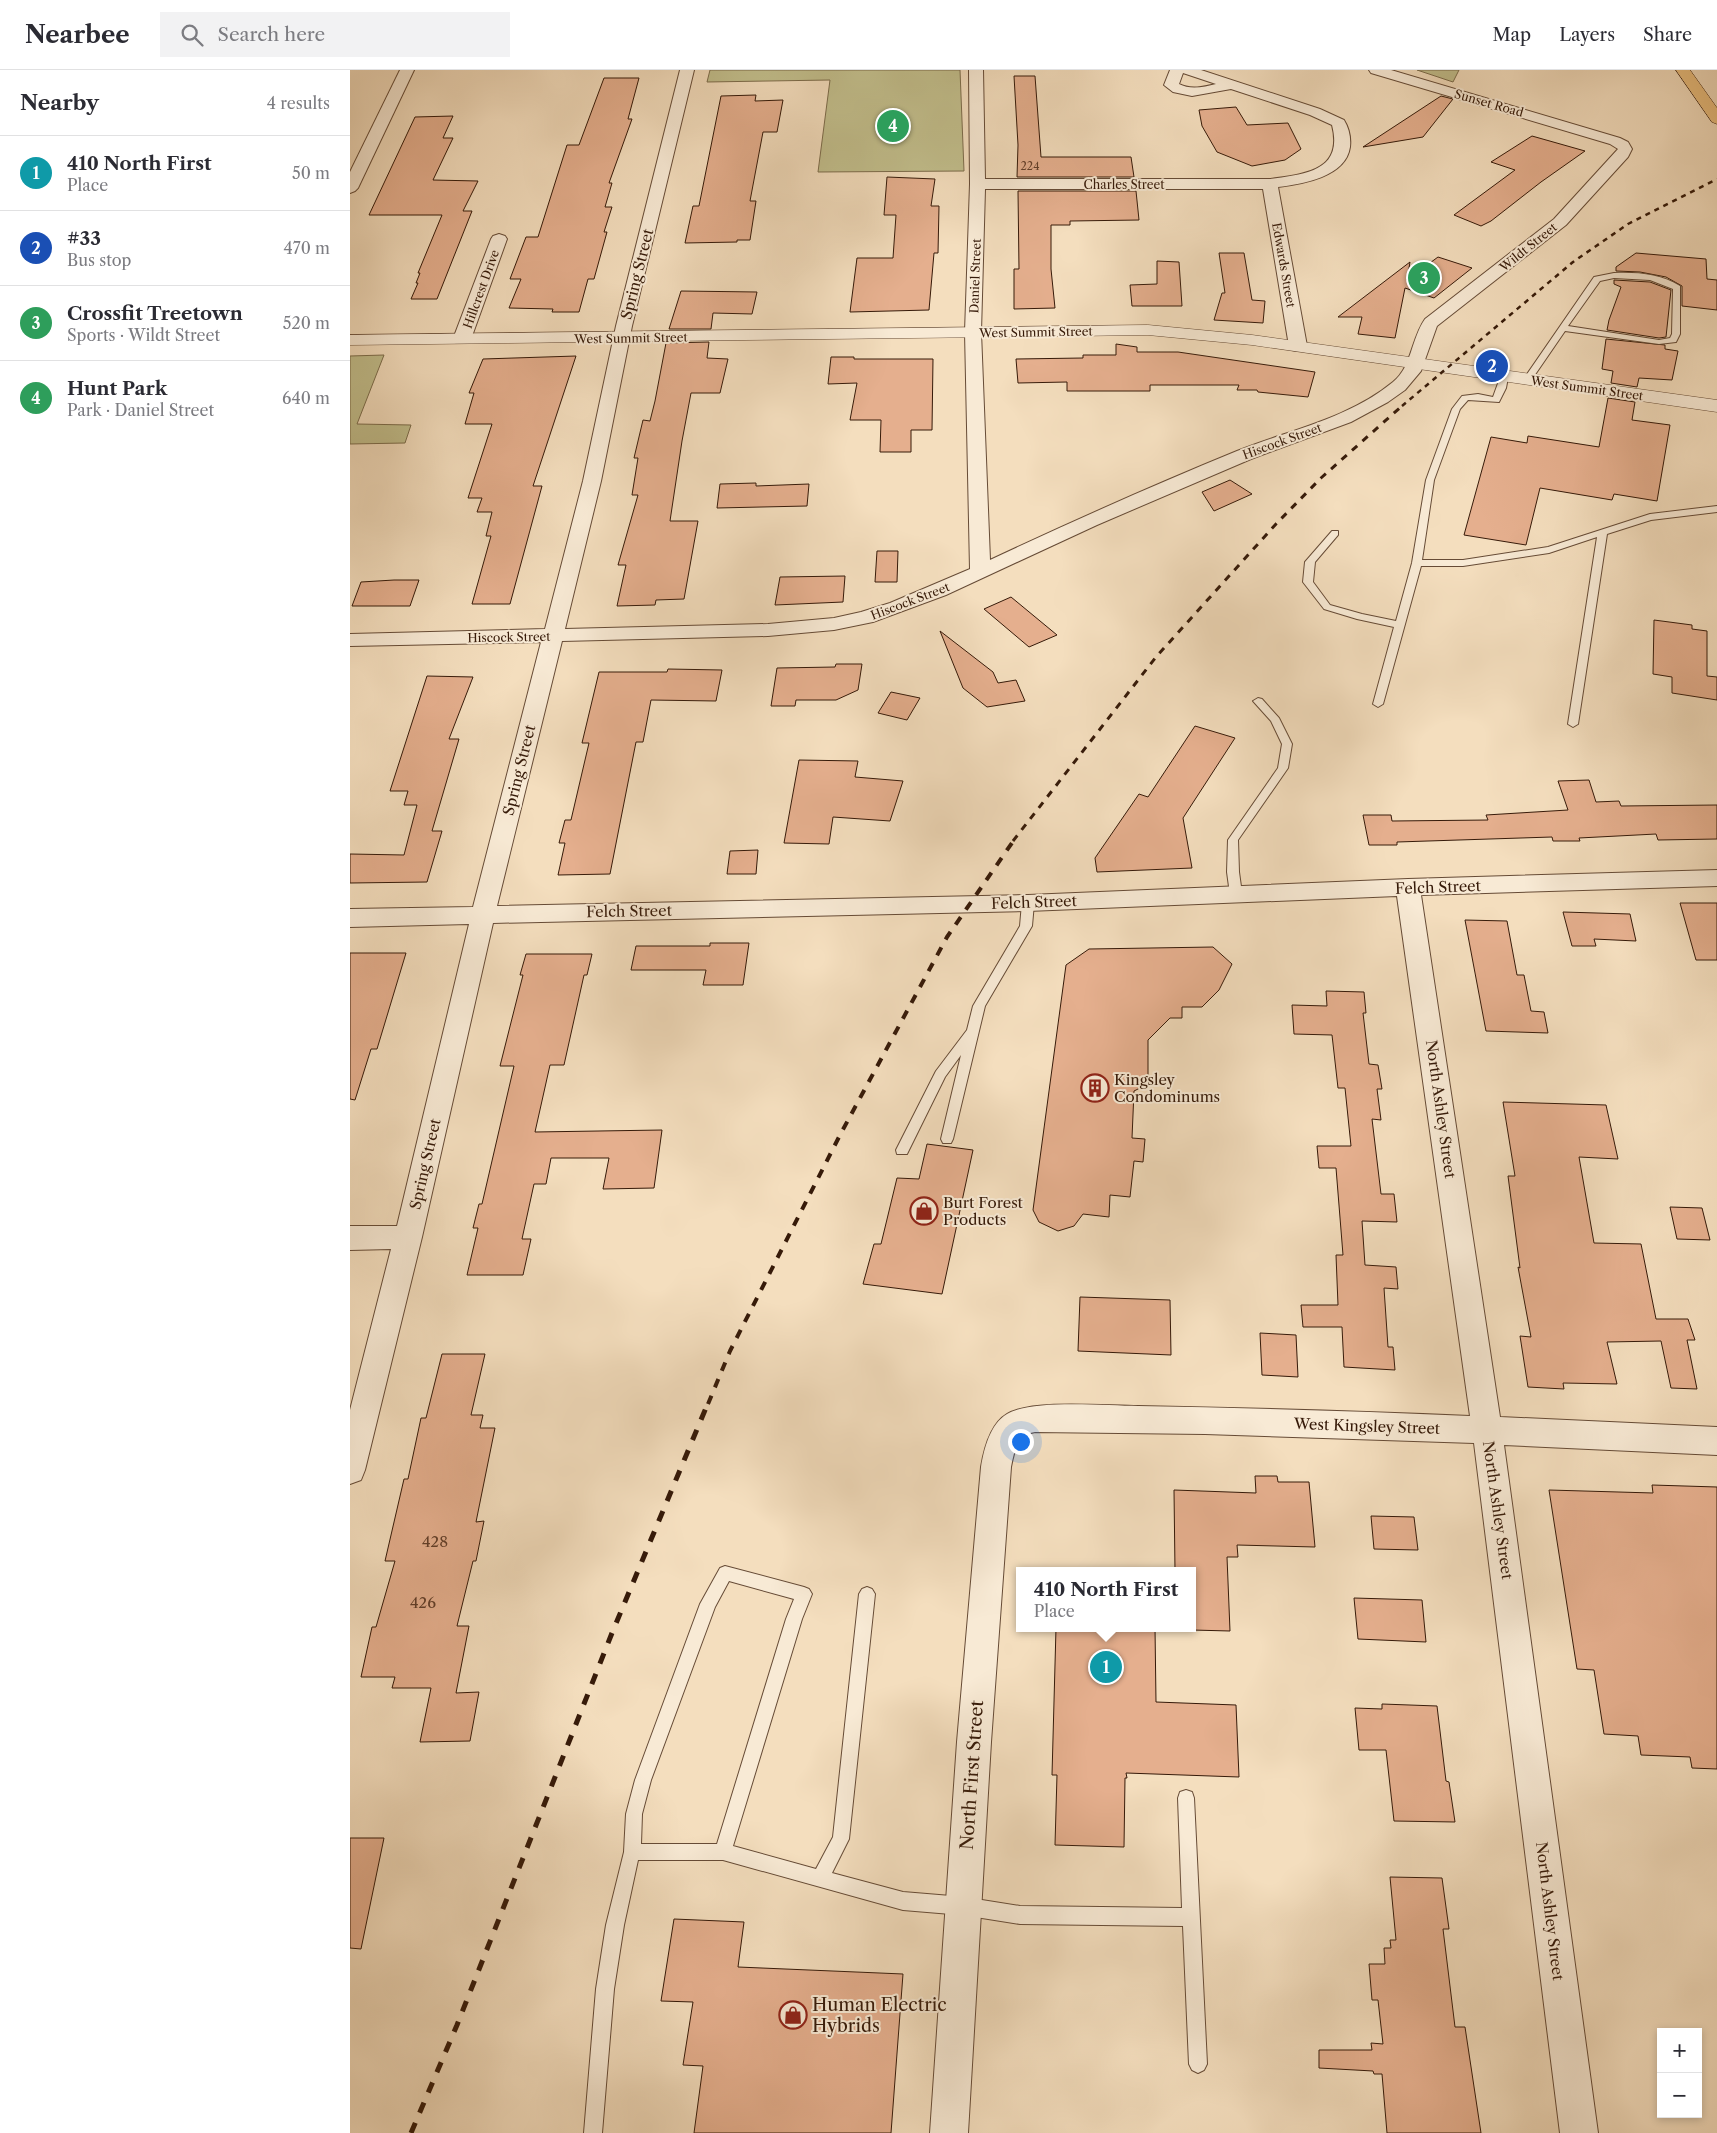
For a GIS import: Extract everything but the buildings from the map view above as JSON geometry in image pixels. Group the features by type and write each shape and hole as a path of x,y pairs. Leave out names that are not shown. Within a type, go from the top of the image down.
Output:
{"main road":[{"path":"1683,70 1717,119"}],"street":[{"path":"350,188 407,70"},
{"name":"Spring Street","path":"350,1470 408,1236 483,915 592,481 621,338 687,70"},
{"name":"Daniel Street","path":"976,70 978,184 973,332 980,572"},
{"path":"1177,70 1170,85 1177,90 1195,93 1233,85"},
{"name":"Charles Street","path":"978,184 1270,184 1298,180 1318,173 1332,164 1344,150 1343,135 1338,123 1315,112 1187,70"},
{"name":"Sunset Road","path":"1376,70 1602,136"},
{"name":"Wildt Street","path":"1416,364 1423,336 1431,323 1560,222 1623,154 1625,149 1623,144 1602,136"},
{"name":"Edwards Street","path":"1270,184 1298,346"},
{"name":"Hillcrest Drive","path":"462,339 499,239"},
{"name":"West Summit Street","path":"350,340 1148,330 1298,346 1717,406"},
{"name":"Hiscock Street","path":"350,640 768,630 821,626 855,620 889,611 939,591 1246,454 1309,432 1369,406 1398,387 1409,377 1416,364"},
{"name":"Felch Street","path":"350,918 1028,903 1408,887 1717,878"},
{"name":"North Ashley Street","path":"1408,887 1487,1430 1580,2133"},
{"path":"350,1238 408,1236"},
{"name":"West Kingsley Street","path":"1018,1423 1023,1419 1042,1419 1487,1430 1717,1441"},
{"name":"North First Street","path":"949,2133 974,1742 996,1467 1002,1443 1018,1423"}],"lane":[{"path":"1527,380 1563,328 1597,279 1612,274 1663,280 1673,284 1676,288 1676,334 1673,340 1659,342 1563,328"},
{"path":"1378,704 1417,563 1430,480 1456,409 1464,398 1478,397 1496,400 1502,388 1504,377"},
{"path":"1417,563 1463,563 1549,550 1650,517 1717,508"},
{"path":"1335,533 1310,562 1308,582 1327,607 1360,617 1400,625"},
{"path":"1572,724 1602,534"},
{"path":"1236,894 1233,872 1233,840 1283,768 1287,744 1275,720 1258,701"},
{"path":"946,1139 979,1006 1026,926 1028,903"},
{"path":"902,1150 940,1074 973,1030"},
{"path":"593,2133 605,1989 615,1925 632,1852 634,1814 643,1780 708,1604 725,1573 804,1594 723,1852"},
{"path":"820,1879 841,1839 867,1594"},
{"path":"1186,1798 1198,2064"},
{"path":"632,1852 723,1852 903,1901 963,1906 1020,1915 1191,1917"}],"shaded area":[{"path":"710,70 960,70 964,171 818,172 830,80 707,82"},
{"path":"1417,70 1459,70 1453,82"},
{"path":"384,355 357,424 411,425 405,443 350,444 350,356"}],"railway":[{"path":"1402,406 1573,262 1628,224 1717,179"},
{"path":"1013,841 1156,657 1276,524 1321,478 1403,405"},
{"path":"708,1404 730,1351 840,1135 947,937 1014,840"},
{"path":"411,2133 457,2025 612,1633 708,1403"}],"place":[{"name":"Hunt Park","path":"893,126"},
{"name":"Crossfit Treetown","path":"1424,278"},
{"name":"#33","path":"1492,366"},
{"name":"Kingsley Condominums","path":"1095,1088"},
{"name":"Burt Forest Products","path":"924,1211"},
{"name":"410 North First","path":"1106,1667"},
{"name":"Human Electric Hybrids","path":"793,2015"}]}
